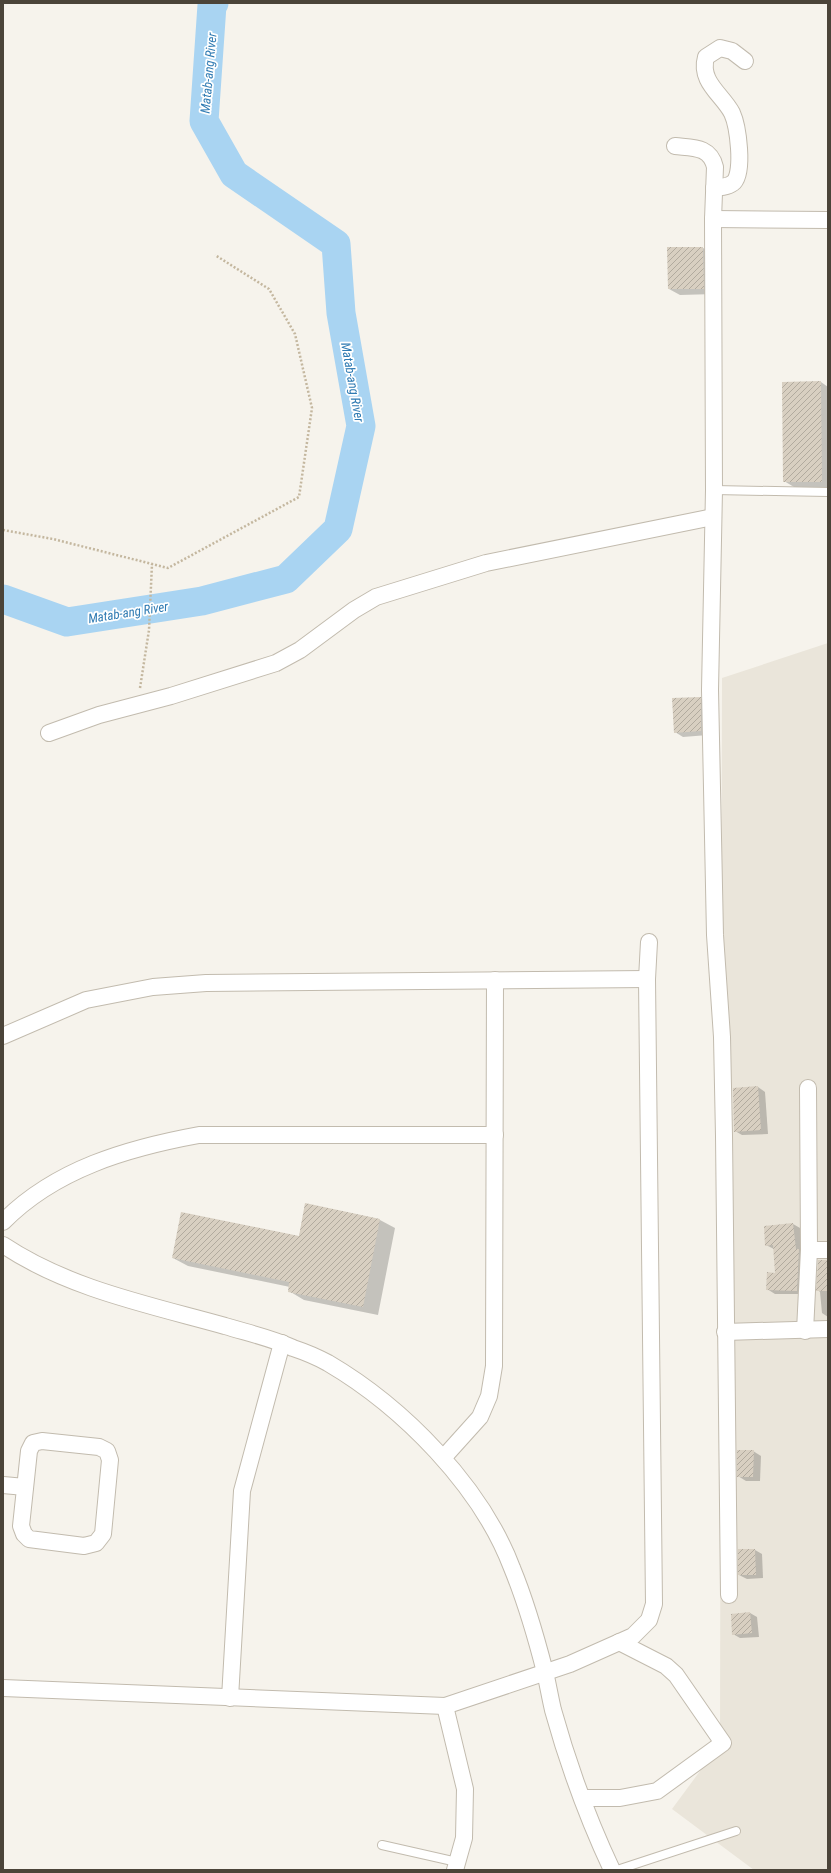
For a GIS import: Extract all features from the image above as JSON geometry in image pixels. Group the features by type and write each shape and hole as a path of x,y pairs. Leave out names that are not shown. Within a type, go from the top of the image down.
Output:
{"street":[{"path":"714,188 732,183 737,178 739,149 737,125 731,112 711,88 705,62 706,57 720,48 732,51 744,61"},
{"path":"675,146 704,150 713,158 715,167 713,219 714,490 711,713 714,935 722,1037 725,1332 730,1595"},
{"path":"713,219 828,220"},
{"path":"49,733 99,715 138,705 276,663 300,650 354,610 376,597 486,563 713,517"},
{"path":"3,1688 445,1706 570,1664 633,1636 649,1620 654,1604 647,979 649,942"},
{"path":"3,1036 86,1000 153,987 206,983 647,979"},
{"path":"444,1457 480,1417 488,1396 492,1373 495,980"},
{"path":"805,1331 809,1250 808,1088"},
{"path":"3,1222 13,1212 51,1184 80,1169 119,1153 184,1138 199,1136 495,1135"},
{"path":"3,1245 22,1258 92,1288 282,1343 327,1362 385,1402 444,1457 479,1506 501,1542 522,1595 545,1673 553,1709 583,1798 612,1870"},
{"path":"809,1250 828,1250"},
{"path":"725,1332 805,1331 828,1329"},
{"path":"230,1698 242,1491 282,1343"},
{"path":"42,1441 99,1447 106,1451 110,1460 103,1534 96,1543 84,1546 29,1539 24,1534 21,1526 25,1487 29,1451 33,1443 42,1441"},
{"path":"3,1485 25,1487"},
{"path":"583,1798 620,1798 657,1791 723,1743 676,1675 666,1666 619,1642"},
{"path":"445,1706 464,1789 466,1816 464,1838 456,1866"}],"lane":[{"path":"714,490 828,492"},
{"path":"617,1870 736,1831"},
{"path":"382,1845 456,1866"}],"path":[{"path":"3,530 53,538 168,568 299,497 312,408 295,334 269,289 215,255"},
{"path":"138,705 148,630 152,564"}],"shaded area":[{"path":"828,643 828,1870 754,1870 672,1809 720,1744 722,678"}],"building":[{"path":"667,247 703,247 704,289 668,289"},
{"path":"821,381 822,482 783,482 782,382"},
{"path":"701,697 701,731 674,733 672,698"},
{"path":"758,1086 761,1130 734,1132 733,1088"},
{"path":"305,1203 380,1219 363,1307 288,1292 289,1282 172,1258 181,1212 299,1236"},
{"path":"793,1223 796,1249 799,1249 797,1291 766,1290 767,1272 775,1273 773,1245 765,1246 764,1226"},
{"path":"818,1260 828,1260 828,1291 816,1291"},
{"path":"737,1450 754,1450 753,1477 737,1477"},
{"path":"738,1549 755,1549 756,1575 738,1575"},
{"path":"750,1612 752,1633 732,1635 731,1614"}],"waterway":[{"name":"Matab-ang River","path":"3,599 67,622 202,601 286,579 338,529 361,426 341,313 336,244 234,174 204,121 212,5 214,3"}]}
